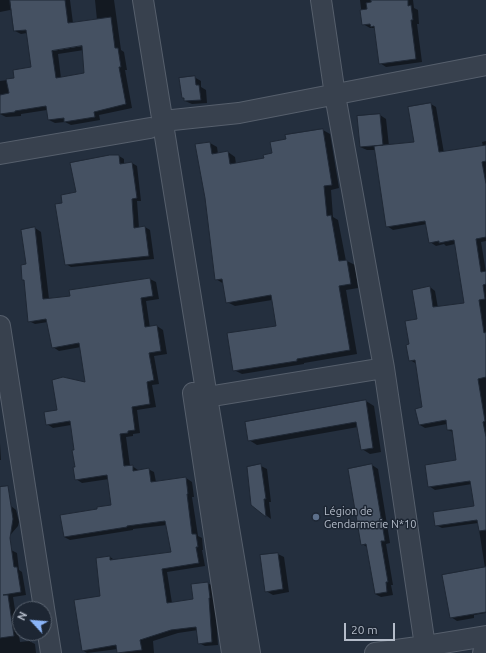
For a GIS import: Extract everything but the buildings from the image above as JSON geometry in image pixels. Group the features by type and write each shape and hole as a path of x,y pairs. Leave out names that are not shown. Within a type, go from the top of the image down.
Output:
{"street":[{"path":"129,0 156,124 207,397 250,653"},
{"path":"143,0 156,124 175,276 232,653"},
{"path":"321,0 335,95 384,368 425,646"},
{"path":"0,154 156,124 239,113 486,65"},
{"path":"0,326 51,653"},
{"path":"207,397 384,368"},
{"path":"375,653 486,636"}],"place":[{"name":"Légion de Gendarmerie N*10","path":"316,517"}]}
